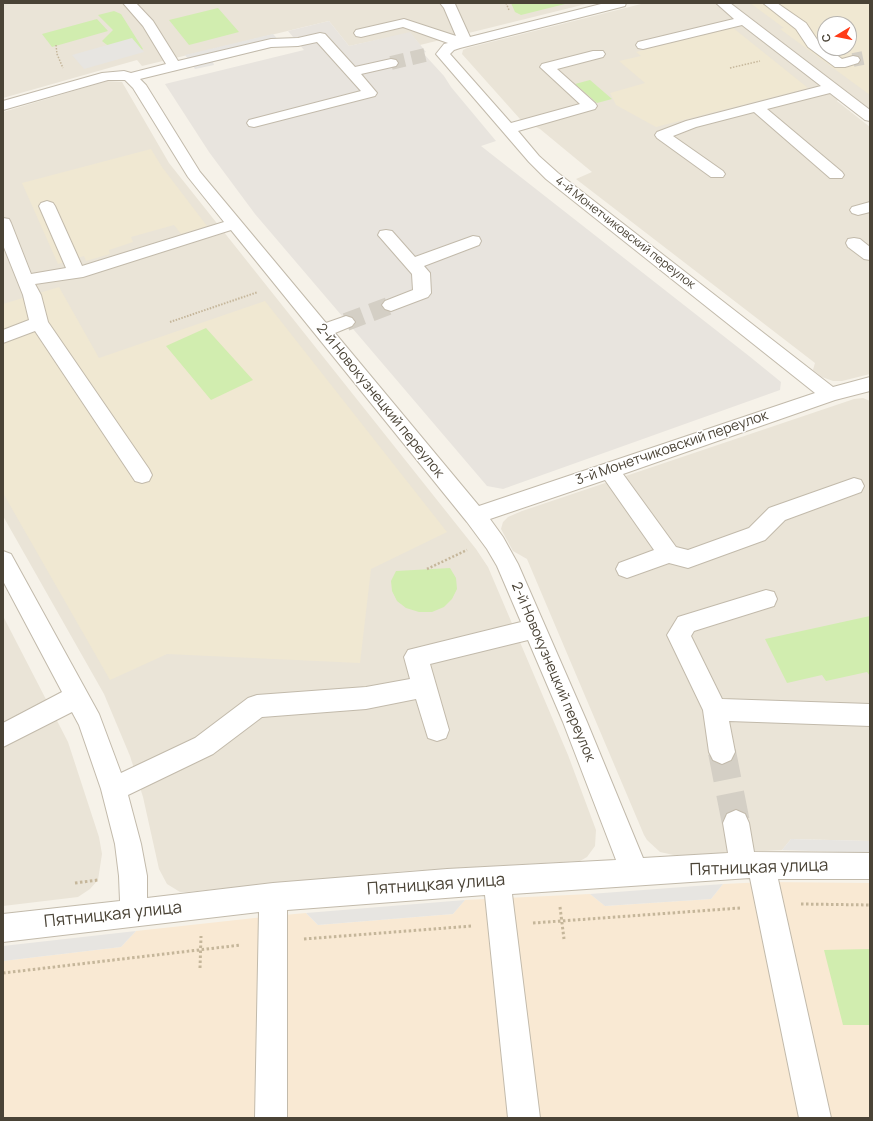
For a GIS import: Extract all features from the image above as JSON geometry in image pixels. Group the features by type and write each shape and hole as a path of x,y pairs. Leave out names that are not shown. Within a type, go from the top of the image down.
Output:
{"street":[{"path":"130,3 148,24 175,66"},
{"path":"446,3 450,7 464,42"},
{"path":"361,33 404,23 464,42 620,3"},
{"path":"722,3 870,117"},
{"path":"769,3 801,26 813,44 840,64 853,60"},
{"path":"643,45 744,20"},
{"path":"3,106 107,76 117,75 130,77 271,43 298,42 320,37 370,93 254,123"},
{"name":"4-й Монетчиковский переулок","path":"464,42 449,47 439,53 534,159 552,176 830,395"},
{"path":"507,129 590,106 547,67 598,54"},
{"path":"802,65 831,57"},
{"path":"352,72 391,63"},
{"name":"2-й Новокузнецкий переулок","path":"130,77 139,85 191,169 234,224 475,516 494,542 507,564 575,722 635,873"},
{"path":"717,174 662,135 691,124 832,88"},
{"path":"756,107 836,175"},
{"path":"47,206 77,273"},
{"path":"3,223 25,281 32,295 39,323 142,476"},
{"path":"25,281 44,276 77,273 234,224"},
{"path":"386,235 421,273 422,293 391,304"},
{"path":"412,264 473,241"},
{"path":"854,242 870,255"},
{"path":"323,331 346,322"},
{"path":"3,337 39,323"},
{"name":"3-й Монетчиковский переулок","path":"475,516 830,395 869,386"},
{"path":"609,470 669,554"},
{"path":"627,569 669,554 688,559 757,534 777,514 854,486"},
{"path":"3,560 90,722 114,789 128,844 132,876 134,913"},
{"path":"722,752 715,710 679,635 686,624 766,599"},
{"path":"437,730 416,657 535,629"},
{"path":"114,789 204,746 257,706 366,698 425,687"},
{"path":"3,736 76,697"},
{"path":"715,710 870,715"},
{"path":"736,823 770,906 815,1118"},
{"name":"Пятницкая улица","path":"3,928 273,897 447,882 635,873 752,865 870,866"},
{"path":"497,880 524,1118"},
{"path":"271,1118 273,897"}],"path":[{"path":"56,45 60,63 66,72"},
{"path":"730,68 764,60"},
{"path":"170,322 265,290"},
{"path":"427,569 471,548"},
{"path":"75,883 98,880"},
{"path":"559,901 564,939"},
{"path":"3,973 273,942 439,927 561,922 806,904 870,905"},
{"path":"200,968 201,930"}],"shaded area":[{"path":"3,3 590,3 420,45 410,33 349,46 329,21 142,66 137,60 3,98"},
{"path":"645,3 718,3 840,97 837,101 870,127 870,374 842,381 833,381 822,377 813,370 815,363 576,179 592,172 540,129 520,119 462,54 463,50 467,48"},
{"path":"731,3 870,3 870,109"},
{"path":"750,3 870,3 870,95 780,29 784,28"},
{"path":"329,21 349,46 410,32 426,52 423,53 444,76 451,87 496,141 481,146 781,382 780,390 503,489 487,486 255,214 209,152 165,84 304,50 288,31"},
{"path":"732,27 808,88 656,127 616,105 610,93 645,83 619,61 641,56 636,52"},
{"path":"273,34 283,45 213,62 214,65 195,69 185,55"},
{"path":"132,38 144,52 84,69 72,55"},
{"path":"107,81 122,82 169,163 476,549 488,567 568,755 596,830 595,846 587,857 580,861 406,871 187,892 180,892 167,884 159,869 143,797 130,756 104,694 3,516 3,112"},
{"path":"151,149 162,167 207,226 181,234 174,225 131,237 133,242 109,250 110,254 86,261 84,256 58,264 22,183"},
{"path":"59,287 99,358 265,301 447,532 371,569 360,663 167,654 110,680 3,493 3,304"},
{"path":"863,398 870,401 870,841 791,839 782,850 678,856 660,852 647,840 644,835 527,559 513,551 501,529 503,522 508,517 522,511 854,399"},
{"path":"3,616 68,742 99,837 102,854 98,880 90,889 78,897 3,906"},
{"path":"791,839 870,841 870,853 782,850"},
{"path":"765,882 870,883 870,1118 3,1118 3,961 121,947 136,931 273,916 306,913 318,925 453,914 465,900 590,894 605,906 711,899 723,884"},
{"path":"723,884 711,899 605,906 590,894"},
{"path":"465,900 453,914 318,925 306,913"},
{"path":"136,931 121,947 3,961 3,946"}],"green space":[{"path":"511,3 569,3 521,15 515,12"},
{"path":"218,8 239,32 189,45 169,20"},
{"path":"114,11 121,14 143,49 136,54 120,55 102,41 113,30 98,15"},
{"path":"97,19 108,31 52,47 42,34"},
{"path":"590,80 612,99 597,103 575,84"},
{"path":"206,328 253,380 211,400 166,346"},
{"path":"450,568 456,578 457,589 452,599 444,607 432,612 419,612 406,608 397,601 392,591 391,581 396,571"},
{"path":"870,616 870,676 867,672 826,681 822,675 787,683 765,639"},
{"path":"870,949 870,1025 843,1025 824,950"}],"tunnel":[{"path":"391,63 425,55"},
{"path":"853,60 863,58"},
{"path":"346,322 391,305"},
{"path":"722,752 736,823"}]}
